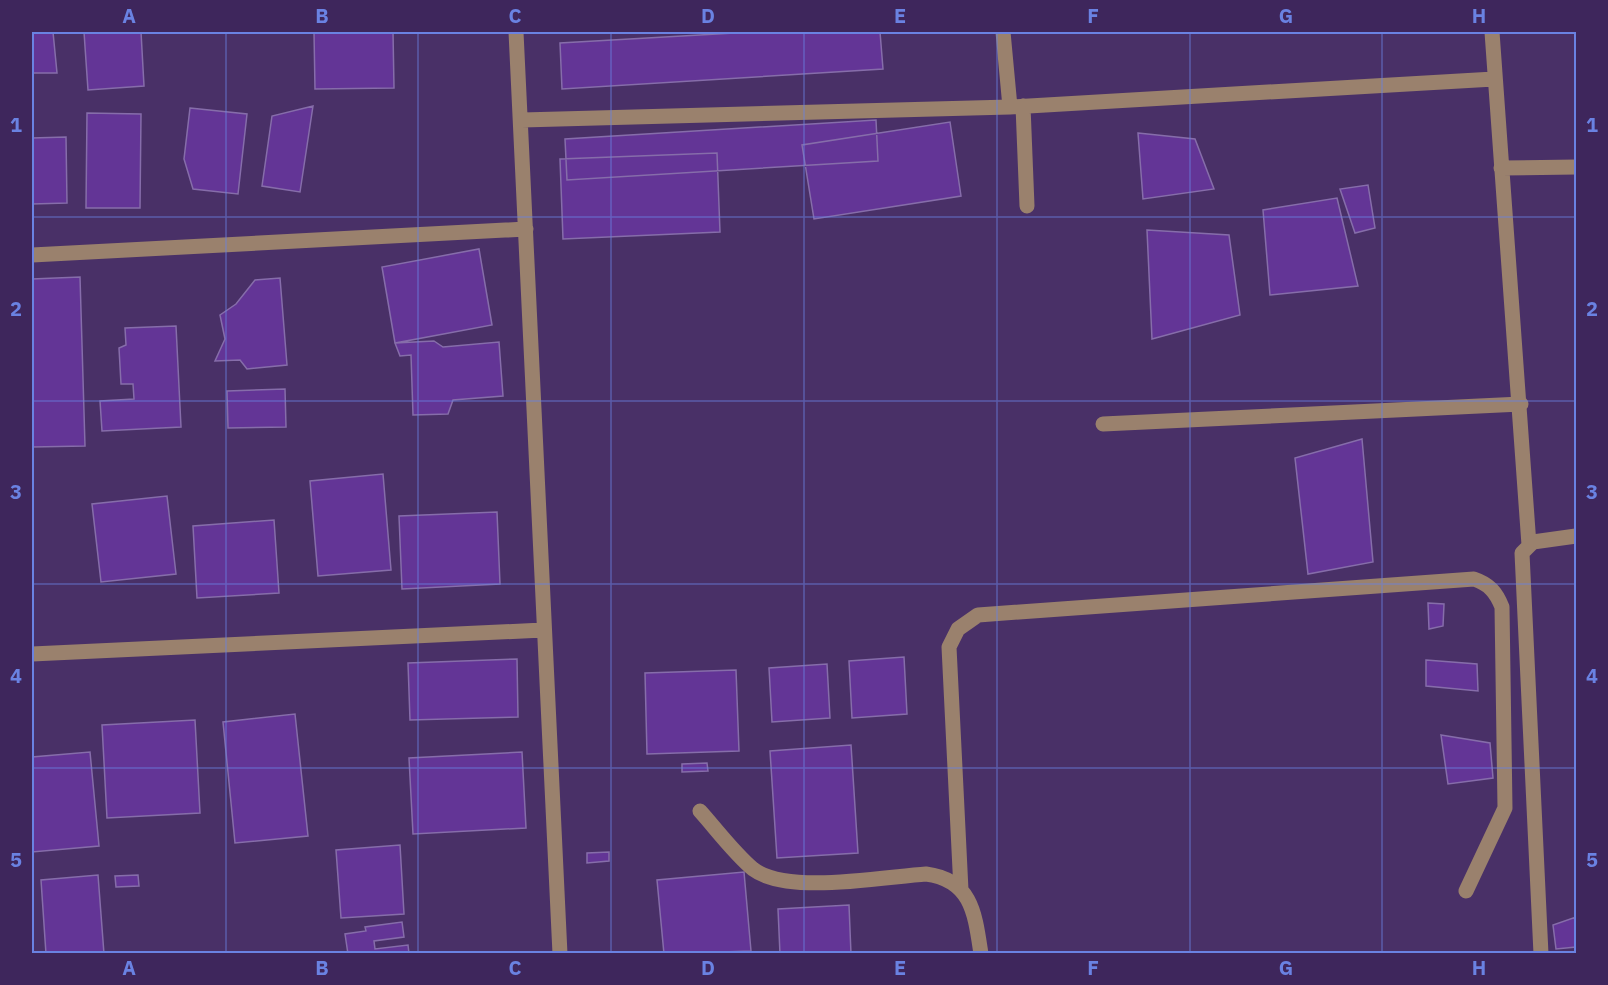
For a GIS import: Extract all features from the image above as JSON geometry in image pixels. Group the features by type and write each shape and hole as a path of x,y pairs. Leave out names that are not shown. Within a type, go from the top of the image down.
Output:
{"street":[{"path":"516,32 560,954"},
{"path":"1003,32 1016,106 1027,206"},
{"path":"1492,32 1521,404 1529,545"},
{"path":"522,120 1016,106 1494,79"},
{"path":"1501,168 1576,167"},
{"path":"32,255 526,230"},
{"path":"1103,424 1521,404"},
{"path":"1541,954 1521,570 1522,553 1529,545 1547,538 1576,537"},
{"path":"961,890 949,647 958,629 978,615 1474,579 1484,582 1496,593 1502,607 1505,808 1466,891"},
{"path":"32,654 543,630"},
{"path":"700,811 753,868 771,879 794,884 926,874 946,877 961,890 975,915 981,954"}],"building":[{"path":"32,32 53,32 57,73 32,73"},
{"path":"84,32 141,32 144,86 88,90"},
{"path":"314,32 393,32 394,88 315,89"},
{"path":"752,32 880,32 883,69 562,89 560,43"},
{"path":"313,106 300,192 262,186 272,116"},
{"path":"190,108 247,114 238,194 193,189 184,159"},
{"path":"87,113 141,114 140,208 86,208"},
{"path":"876,120 878,161 567,180 565,139"},
{"path":"950,122 961,196 814,219 802,145"},
{"path":"1138,133 1195,139 1214,189 1143,199"},
{"path":"66,137 67,203 32,204 32,138"},
{"path":"717,153 720,232 563,239 560,159"},
{"path":"1368,185 1375,228 1355,233 1340,189"},
{"path":"1337,198 1358,286 1270,295 1263,210"},
{"path":"1147,230 1229,235 1240,315 1152,339"},
{"path":"479,249 492,325 395,343 382,267"},
{"path":"80,277 85,446 32,447 32,279"},
{"path":"280,278 287,365 247,369 240,360 215,361 225,339 220,315 236,304 255,280"},
{"path":"176,326 181,427 102,431 100,401 134,399 133,384 121,384 119,348 126,345 125,328"},
{"path":"434,341 443,347 499,342 503,396 453,400 448,414 413,415 411,355 400,356 395,343"},
{"path":"285,389 286,427 228,428 227,391"},
{"path":"1362,439 1373,562 1308,574 1295,458"},
{"path":"383,474 391,570 318,576 310,481"},
{"path":"167,496 176,574 101,582 92,504"},
{"path":"497,512 500,584 402,589 399,516"},
{"path":"274,520 279,593 197,598 193,526"},
{"path":"1428,603 1444,604 1443,626 1429,629"},
{"path":"904,657 907,714 852,718 849,661"},
{"path":"517,659 518,717 410,720 408,663"},
{"path":"1426,660 1477,664 1478,691 1426,686"},
{"path":"827,664 830,718 772,722 769,668"},
{"path":"736,670 739,751 647,754 645,673"},
{"path":"295,714 308,836 235,843 223,722"},
{"path":"195,720 200,813 107,818 102,725"},
{"path":"1441,735 1490,743 1493,778 1448,784"},
{"path":"851,745 858,853 777,858 770,751"},
{"path":"90,752 99,846 32,852 32,757"},
{"path":"522,752 526,828 413,834 409,758"},
{"path":"707,763 708,771 682,772 682,764"},
{"path":"400,845 404,914 341,918 336,850"},
{"path":"609,852 609,861 587,863 587,853"},
{"path":"744,872 751,951 664,954 657,880"},
{"path":"98,875 104,954 46,954 41,880"},
{"path":"138,875 139,886 116,887 115,876"},
{"path":"849,905 851,954 780,954 778,909"},
{"path":"1576,917 1576,947 1556,949 1553,925"},
{"path":"402,922 404,937 374,941 375,949 408,945 409,954 348,954 345,934 366,931 365,927"}]}
